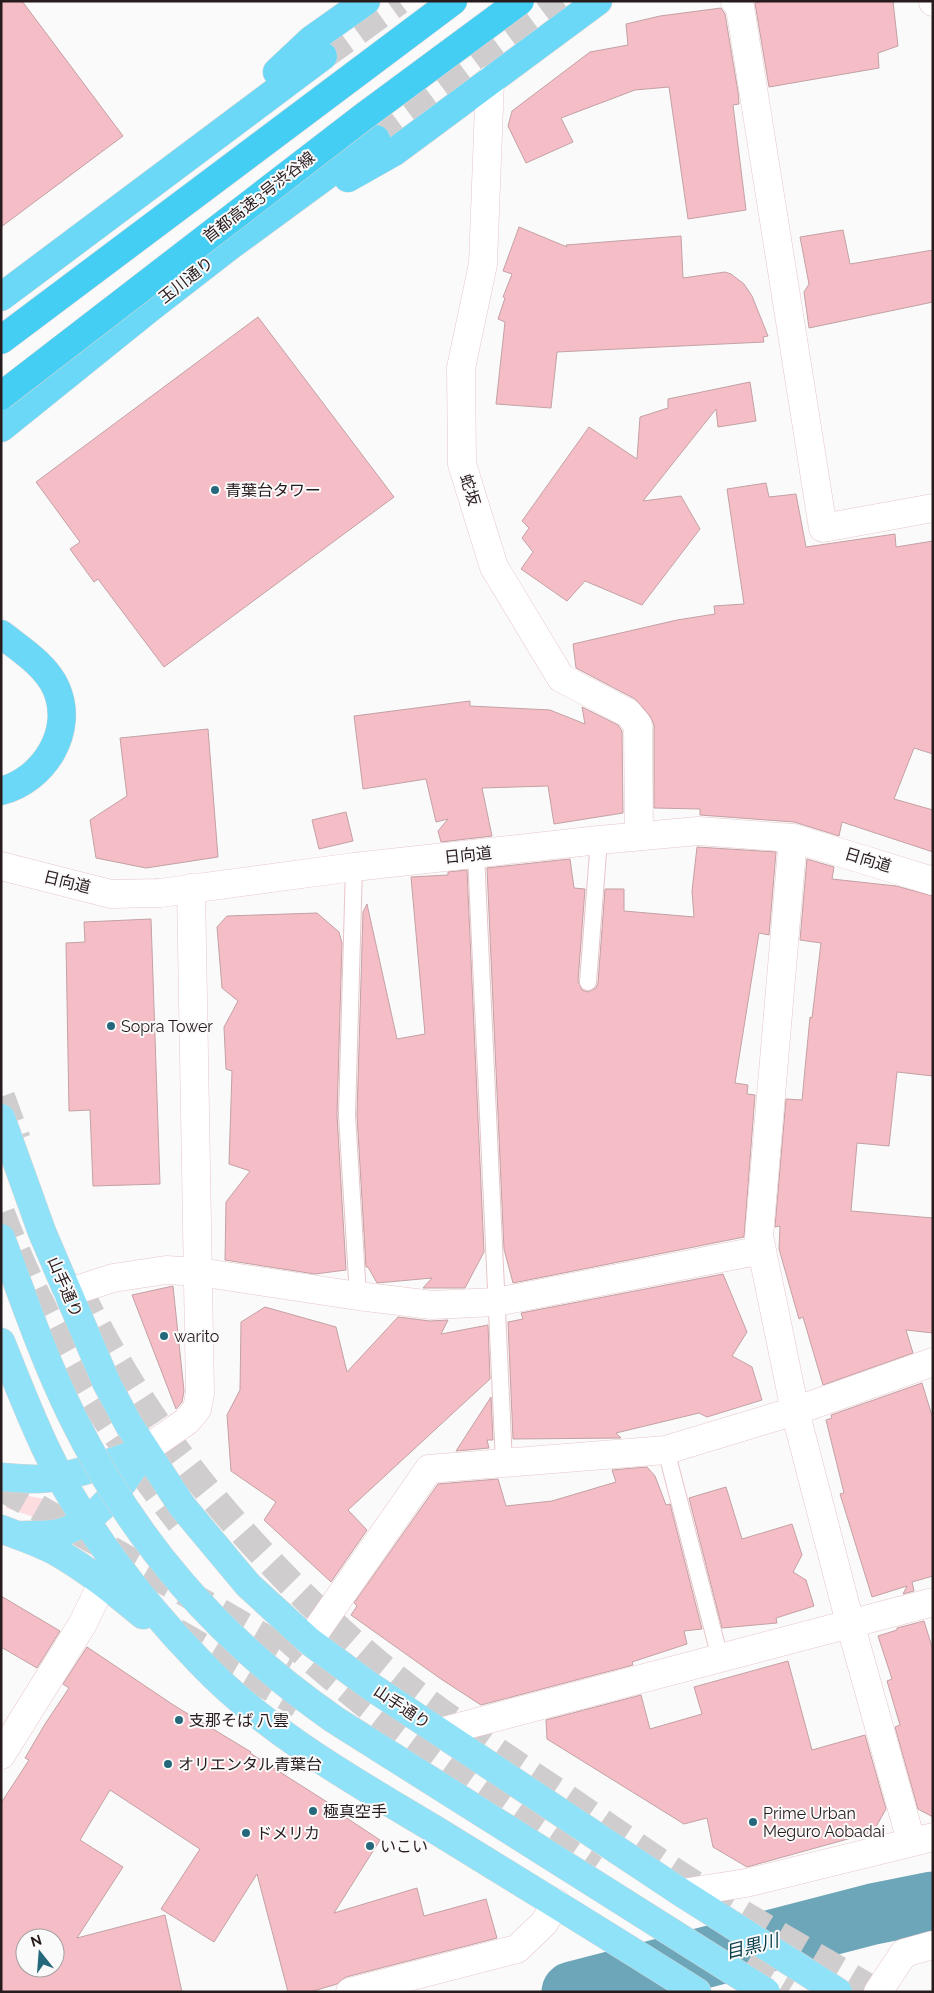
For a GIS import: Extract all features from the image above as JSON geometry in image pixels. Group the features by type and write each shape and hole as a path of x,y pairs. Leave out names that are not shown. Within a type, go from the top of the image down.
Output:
{"highway":[{"path":"175,168 311,40 366,1"},
{"path":"1,340 453,1"},
{"name":"首都高速3号渋谷線","path":"1,396 363,117 520,1"},
{"path":"230,246 394,152 598,1"},
{"path":"1,298 323,56"},
{"name":"玉川通り","path":"1,428 230,246 376,139"},
{"path":"1,327 145,231"},
{"path":"1,634 38,663 56,687 61,704 62,726 56,744 46,761 30,777 11,788 1,791"}],"main road":[{"name":"山手通り","path":"1,1118 42,1232 107,1384 145,1450 182,1506 248,1585 309,1641 370,1686 682,1893 838,1992"},
{"path":"1,1238 55,1378 94,1458 133,1521 156,1553 182,1585 238,1644 300,1696 334,1720 766,1992"},
{"path":"1,1342 45,1448 87,1521 164,1623 200,1663"},
{"path":"1,1477 37,1479 61,1476 145,1450"},
{"path":"9,1532 45,1535 64,1532 87,1521 121,1486 145,1450"},
{"path":"9,1532 53,1550 103,1582 200,1663 257,1714 292,1740 360,1785 556,1903 697,1992"}],"street":[{"path":"735,1 740,8 823,528 933,508"},
{"name":"蛇坂","path":"490,80 483,264 461,368 462,464 494,567 561,678 628,713 638,725 639,836"},
{"name":"日向道","path":"1,866 111,894 160,892 354,867 698,831 793,838 933,881"},
{"path":"682,1893 746,1883 922,1839 850,1624 795,1411 759,1236 793,838"},
{"path":"145,1450 187,1421 196,1409 200,1393 191,888"},
{"path":"67,1293 113,1278 166,1270 199,1272 432,1305 496,1302 762,1250"},
{"path":"309,1641 429,1469 666,1450 795,1411 933,1362"},
{"path":"1,1755 82,1625 103,1582"},
{"path":"440,1732 933,1602"},
{"path":"350,1992 517,1949 544,1924 556,1903"},
{"path":"878,1992 904,1953 933,1945"}],"lane":[{"path":"588,982 599,840"},
{"path":"476,854 504,1462"},
{"path":"354,867 347,1115 358,1296"},
{"path":"666,1450 720,1658"}],"shaded area":[{"path":"8,1492 49,1500 54,1505 53,1513 44,1520 6,1508"}],"building":[{"path":"1,1 22,1 123,136 1,227"},
{"path":"766,1 893,1 898,46 878,53 879,68 769,87 755,3"},
{"path":"721,8 725,14 738,92 739,104 733,105 746,210 688,219 669,87 635,90 561,118 573,142 526,163 508,126 512,111 590,52 628,45 626,24 660,16"},
{"path":"519,227 567,247 566,245 681,236 683,278 725,272 731,274 744,284 752,296 768,336 763,337 764,342 557,352 551,408 496,404 505,322 498,319 505,298 503,297 512,274 503,271"},
{"path":"843,230 850,264 933,250 933,302 809,328 804,292 809,284 800,237"},
{"name":"青葉台タワー","path":"258,317 394,497 164,667 98,579 94,582 70,549 80,542 36,482"},
{"path":"750,382 756,421 718,427 716,409 643,501 681,496 700,529 642,605 585,581 567,601 521,569 533,552 522,538 529,528 522,521 589,427 637,459 640,417 668,408 668,399"},
{"path":"766,483 769,497 796,494 806,547 895,534 896,547 933,541 933,754 914,748 894,799 933,810 933,852 842,822 839,836 794,822 700,815 700,809 654,808 654,725 650,716 635,699 576,668 573,644 677,620 715,614 714,606 744,604 727,489"},
{"path":"470,701 470,706 550,710 585,724 582,707 618,725 622,731 623,813 554,824 548,786 482,788 492,836 441,842 438,831 448,819 436,822 426,779 363,789 354,716"},
{"path":"208,729 218,857 146,868 96,858 90,820 127,796 120,738"},
{"path":"346,812 353,841 319,849 312,820"},
{"path":"697,847 776,852 769,935 759,933 735,1083 748,1085 747,1094 755,1095 744,1237 513,1283 504,1249 487,868 570,859 574,888 585,889 578,981 582,990 588,992 596,988 598,983 605,889 624,889 624,911 694,917 692,891"},
{"path":"807,859 834,867 832,879 896,886 933,896 933,1076 897,1072 889,1146 857,1143 851,1211 933,1218 933,1333 906,1330 913,1353 823,1385 803,1317 799,1319 779,1249 780,1226 775,1227 786,1099 802,1100 810,1017 812,1018 821,943 800,940"},
{"path":"467,870 484,1252 465,1288 423,1288 432,1278 377,1283 368,1267 366,1267 357,1115 363,912 367,904 397,1039 425,1034 411,877 448,875 448,872"},
{"path":"317,913 339,932 342,943 337,1115 346,1270 315,1274 225,1260 226,1202 250,1171 229,1164 232,1071 226,1069 224,1027 238,1001 222,988 217,927 227,916"},
{"name":"Sopra Tower","path":"151,919 160,1184 93,1186 90,1110 69,1111 66,943 85,942 84,922"},
{"path":"723,1274 747,1332 732,1356 752,1367 762,1400 707,1417 699,1413 616,1433 621,1438 513,1439 508,1322 523,1319 521,1313"},
{"path":"173,1286 184,1391 182,1402 176,1409 132,1295"},
{"path":"265,1307 336,1327 347,1372 398,1317 430,1321 448,1320 441,1334 488,1325 490,1379 348,1510 367,1530 331,1582 264,1520 276,1502 231,1471 227,1415 240,1390 241,1322"},
{"path":"922,1383 933,1419 933,1576 912,1582 914,1591 903,1594 907,1586 872,1597 840,1494 844,1493 826,1420 832,1418 831,1415"},
{"path":"491,1397 493,1440 487,1440 489,1448 456,1451"},
{"path":"647,1467 655,1476 666,1505 670,1504 702,1629 684,1631 687,1644 632,1662 633,1665 481,1705 351,1615 357,1606 354,1603 438,1484 498,1479 506,1506 552,1501 616,1482 612,1470"},
{"path":"726,1487 742,1539 792,1524 802,1555 793,1572 806,1580 814,1606 776,1618 777,1623 722,1628 689,1498"},
{"path":"1,1596 60,1631 37,1668 1,1647"},
{"path":"924,1621 933,1650 933,1817 918,1809 895,1727 900,1725 887,1681 892,1679 878,1636 897,1630 897,1628"},
{"path":"87,1647 175,1706 251,1752 335,1807 333,1809 380,1840 334,1913 417,1888 424,1916 486,1899 497,1938 346,1977 337,1984 310,1992 288,1992 257,1874 214,1942 161,1909 200,1849 110,1790 80,1840 123,1867 77,1938 165,1915 182,1992 1,1992 1,1803 29,1760 25,1758 45,1724 69,1688 63,1684"},
{"path":"788,1661 812,1750 865,1735 886,1809 873,1832 747,1867 713,1847 707,1818 684,1824 547,1739 546,1720 641,1695 650,1729 702,1714 694,1687"}],"waterway":[{"name":"目黒川","path":"572,1992 873,1914 933,1902"}],"tunnel":[{"path":"323,56 399,1"},
{"path":"376,139 562,1"},
{"path":"1,1097 17,1140"},
{"path":"1,1213 37,1296 78,1374 126,1450 180,1522"},
{"path":"79,1290 105,1341 135,1390 167,1438 202,1484 239,1529 279,1571 362,1650 385,1670 458,1725 656,1860 735,1910 876,1992"},
{"path":"1,1487 296,1656"},
{"path":"176,1632 299,1704"},
{"path":"283,1634 395,1728 594,1869"},
{"path":"745,1966 788,1992"}],"place":[{"name":"青葉台タワー","path":"215,490"},
{"name":"Sopra Tower","path":"111,1026"},
{"name":"warito","path":"164,1336"},
{"name":"支那そば 八雲","path":"179,1720"},
{"name":"オリエンタル青葉台","path":"168,1764"},
{"name":"極真空手","path":"313,1811"},
{"name":"Prime Urban Meguro Aobadai","path":"753,1822"},
{"name":"ドメリカ","path":"246,1833"},
{"name":"いこい","path":"370,1846"}]}
